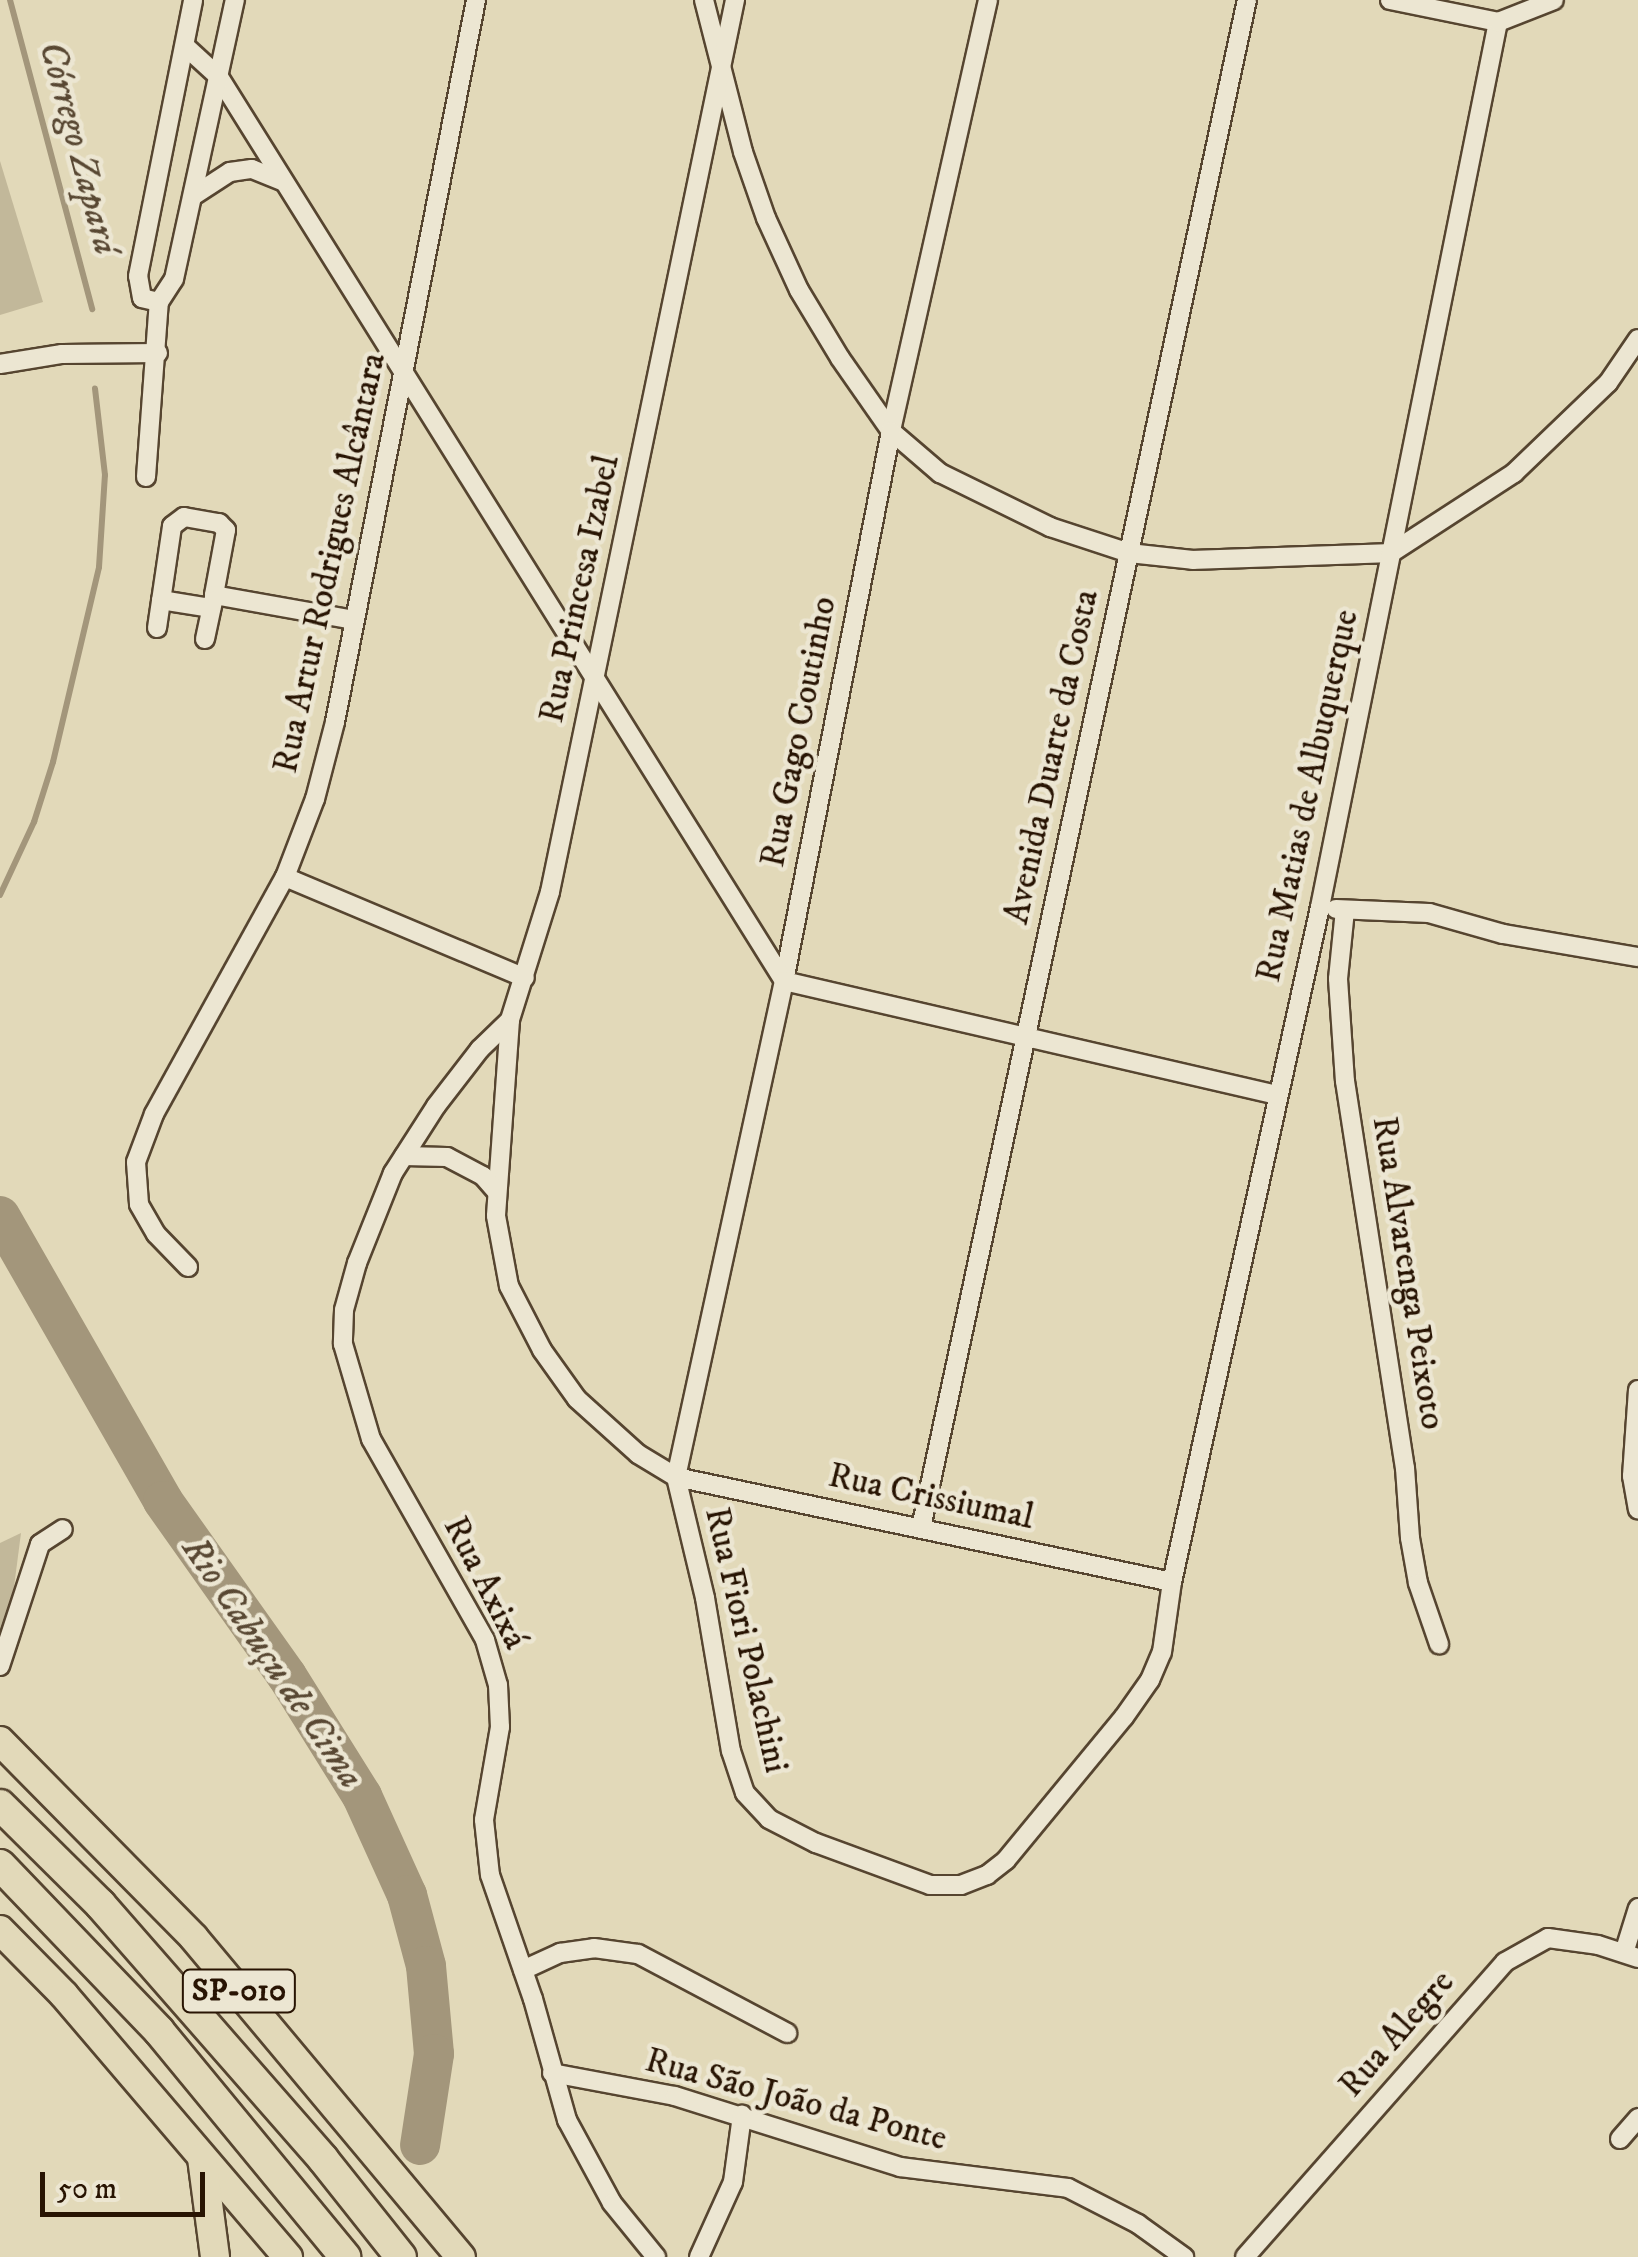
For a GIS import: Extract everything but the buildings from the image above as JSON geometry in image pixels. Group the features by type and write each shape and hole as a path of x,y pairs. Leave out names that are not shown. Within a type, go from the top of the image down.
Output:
{"highway":[{"name":"SP-010","path":"0,1741 194,1938 461,2257"},
{"name":"SP-010","path":"0,1805 100,1904 323,2159 401,2257"},
{"name":"SP-010","path":"0,1865 160,2031 345,2257"},
{"path":"0,1930 64,1995 288,2257"},
{"path":"201,2156 213,2216 215,2257"}],"street":[{"path":"159,302 142,298 138,276 193,0"},
{"path":"146,476 159,302 174,279 235,0"},
{"name":"Rua Artur Rodrigues Alcântara","path":"188,1266 156,1234 139,1204 136,1162 154,1114 285,877 315,799 355,620 476,0"},
{"path":"704,0 743,152 782,254 840,358 892,431 940,473 987,500 1130,553 1192,560 1391,554 1514,473 1608,382 1638,339"},
{"name":"Rua Princesa Izabel","path":"676,1477 605,1427 577,1399 542,1350 509,1286 501,1255 496,1191 510,1020 550,892 735,0"},
{"name":"Rua Gago Coutinho","path":"676,1477 784,981 892,431 988,0"},
{"name":"Avenida Duarte da Costa","path":"921,1528 1247,0"},
{"path":"1390,0 1498,22 1554,0"},
{"name":"Rua Matias de Albuquerque","path":"1172,1582 1320,908 1498,22"},
{"path":"184,46 219,78 784,981 1277,1095"},
{"path":"193,196 230,172 252,168 286,183"},
{"path":"0,364 62,354 158,353"},
{"path":"157,628 172,526 184,517 219,523 226,530 205,640"},
{"path":"161,600 212,602 355,620"},
{"path":"285,877 526,978"},
{"path":"1320,908 1429,913 1503,934 1638,957"},
{"name":"Rua Alvarenga Peixoto","path":"1345,910 1338,979 1345,1081 1405,1468 1410,1538 1422,1596 1439,1644"},
{"name":"Rua Axixá","path":"510,1020 480,1049 404,1156 376,1207 344,1310 343,1344 372,1439 486,1640 498,1685 500,1727 487,1782 486,1844 498,1904 524,1970 567,2120 590,2167 634,2236 656,2257"},
{"path":"404,1156 447,1157 483,1176 496,1191"},
{"path":"1638,1390 1632,1476 1638,1509"},
{"name":"Rua Crissiumal","path":"676,1477 1172,1582"},
{"name":"Rua Fiori Polachini","path":"676,1477 705,1598 731,1751 745,1793 769,1818 816,1843 930,1885 961,1885 987,1875 1006,1860 1124,1716 1150,1680 1162,1652 1172,1582"},
{"path":"0,1666 40,1544 64,1529"},
{"path":"1631,1956 1638,1908"},
{"name":"Rua Alegre","path":"1245,2257 1504,1962 1548,1938 1631,1956"},
{"path":"524,1970 560,1954 594,1948 638,1954 787,2033"},
{"name":"Rua São João da Ponte","path":"552,2073 675,2096 900,2166 1068,2188 1138,2224 1184,2257"},
{"path":"699,2257 733,2182 742,2115"},
{"path":"1620,2139 1638,2118"}],"shaded area":[{"path":"0,161 43,302 0,315"},
{"path":"21,1533 14,1587 0,1636 0,1543"}],"waterway":[{"name":"Córrego Zapará","path":"10,0 92,309"},
{"name":"Córrego Zapará","path":"0,895 34,822 53,762 99,567 105,475 95,389"},
{"name":"Rio Cabuçu de Cima","path":"0,1216 163,1501 287,1676 362,1796 407,1895 426,1966 434,2054 420,2145"}]}
